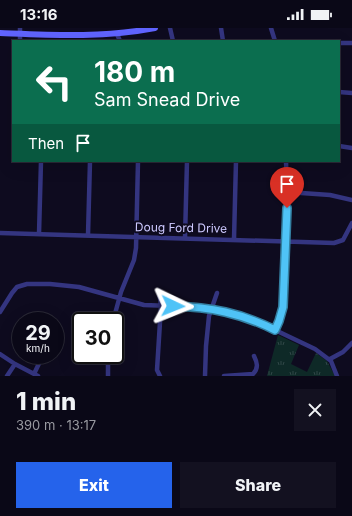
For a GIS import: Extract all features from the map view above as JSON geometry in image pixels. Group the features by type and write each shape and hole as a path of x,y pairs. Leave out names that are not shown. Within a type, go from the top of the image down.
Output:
{"main road":[{"path":"0,33 20,31 70,39 116,31 155,28"}],"street":[{"path":"170,28 173,40"},
{"path":"221,28 223,40"},
{"path":"272,28 275,40"},
{"path":"340,43 352,43"},
{"path":"340,92 352,93"},
{"path":"340,146 352,148"},
{"path":"39,234 41,162"},
{"path":"88,235 90,162"},
{"path":"115,312 127,275 134,260 138,162"},
{"path":"185,238 187,162"},
{"path":"234,239 236,162"},
{"path":"275,330 283,307 286,240 286,162"},
{"path":"287,192 330,195 352,200"},
{"name":"Doug Ford Drive","path":"0,233 339,242 346,237 352,223"},
{"path":"0,312 12,292 17,287 27,284 50,284 79,287 144,305 211,309 246,317 315,349 330,359 336,370 337,376"},
{"path":"159,291 161,306 157,370 160,376"},
{"path":"205,376 209,316 216,293"},
{"path":"330,359 343,352 352,343"},
{"path":"0,354 12,362"},
{"path":"224,376 253,374 256,371 257,366 254,356"},
{"path":"7,376 15,364 36,375 40,364"},
{"path":"108,364 108,376"}],"green space":[{"path":"278,335 299,345 291,364 307,372 316,353 327,361 335,376 267,376"}],"route":[{"path":"173,306 219,310 246,317 275,330 282,312 284,300 287,208"}]}
